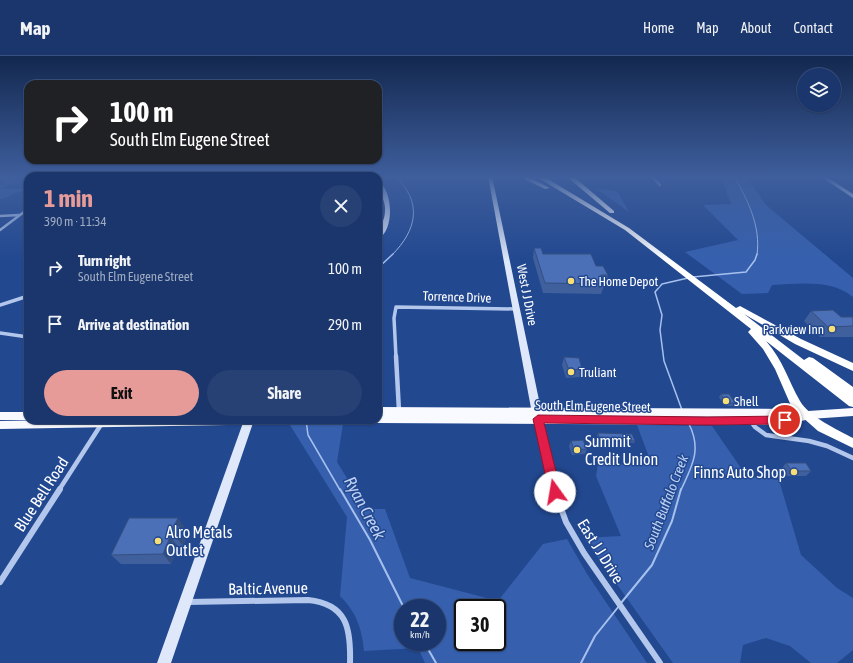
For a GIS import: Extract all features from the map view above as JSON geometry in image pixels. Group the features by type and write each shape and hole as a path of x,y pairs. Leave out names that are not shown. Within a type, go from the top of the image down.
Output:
{"highway":[{"path":"584,204 597,210"},
{"path":"587,204 627,229 687,272"},
{"path":"603,204 700,282 853,394"},
{"path":"606,204 614,214"},
{"path":"736,309 753,314 803,344 853,367"},
{"path":"736,309 851,409"},
{"path":"736,309 738,318 772,355 788,383 796,405 822,428 853,443"}],"main road":[{"name":"South Elm Eugene Street","path":"382,412 400,414 673,417 748,416 800,419 808,415 851,409"},
{"name":"South Elm Eugene Street","path":"382,418 400,414"},
{"path":"0,416 24,420"},
{"path":"0,425 24,420"}],"street":[{"path":"382,230 387,222 389,209 388,204"},
{"name":"West J J Drive","path":"496,204 537,415"},
{"path":"0,230 24,212"},
{"path":"0,216 20,215"},
{"path":"0,304 24,297"},
{"name":"Torrence Drive","path":"400,414 394,318 396,308 414,306 517,309"},
{"path":"0,333 24,336"},
{"name":"East J J Drive","path":"537,415 555,492 566,522 584,553 660,663"},
{"path":"748,416 758,430 766,435 809,440 853,458"},
{"name":"Blue Bell Road","path":"0,582 101,424"},
{"path":"164,663 248,424"},
{"name":"Baltic Avenue","path":"186,602 317,600 333,606 345,618 350,633 350,663"}],"shaded area":[{"path":"618,204 625,204 629,212"},
{"path":"766,204 853,278 853,297 835,287 814,284 772,285 768,293 742,294 685,252 738,240 703,205"},
{"path":"343,424 337,462 366,509 385,509 410,578 490,599 454,599 454,651 506,651 506,599 500,599 543,544 567,539 587,574 647,663 425,663 419,651 446,651 446,599 394,599 394,649 364,651 362,635 354,614 340,596 347,517 290,425"},
{"path":"637,425 712,426 743,471 754,477 779,480 801,555 837,588 853,598 853,650 837,663 811,663 790,646 766,638 743,645 740,663 673,663 584,538 621,536 596,476 598,464 652,465"}],"building":[{"path":"534,248 541,248 543,254 591,254 596,266 603,266 608,275 601,275 604,284 545,283"},
{"path":"833,310 841,317 853,317 853,326 828,327 811,311"},
{"path":"564,357 579,358 582,369 569,370"},
{"path":"721,394 729,394 735,403 726,403"},
{"path":"598,433 632,434 635,441 600,440"},
{"path":"583,440 587,449 574,450 571,441"},
{"path":"786,463 806,463 811,471 792,471"},
{"path":"129,518 178,518 174,526 180,526 176,537 170,537 163,554 111,555"}],"waterway":[{"name":"Ryan Creek","path":"392,255 407,236 413,216 412,204"},
{"name":"South Buffalo Creek","path":"748,204 757,234 757,255"},
{"name":"South Buffalo Creek","path":"693,277 746,272 755,260 757,254"},
{"name":"Ryan Creek","path":"382,264 392,255"},
{"name":"South Buffalo Creek","path":"682,410 664,361 660,330 662,315 655,292 662,284 688,278"},
{"name":"Ryan Creek","path":"307,424 308,435 340,490"},
{"name":"South Buffalo Creek","path":"681,490 692,465 695,450 693,433 689,424"},
{"name":"Ryan Creek","path":"340,489 370,540 400,599"},
{"name":"South Buffalo Creek","path":"621,603 652,565 672,521 681,489"},
{"name":"South Buffalo Creek","path":"581,663 595,636 619,606"},
{"name":"Ryan Creek","path":"429,651 436,663"}],"place":[{"name":"The Home Depot","path":"571,281"},
{"name":"Parkview Inn","path":"832,329"},
{"name":"Truliant","path":"571,372"},
{"name":"Shell","path":"726,401"},
{"name":"Summit Credit Union","path":"577,450"},
{"name":"Finns Auto Shop","path":"794,472"},
{"name":"Alro Metals Outlet","path":"158,541"}],"route":[{"path":"555,492 538,419 707,421 785,420"}]}
